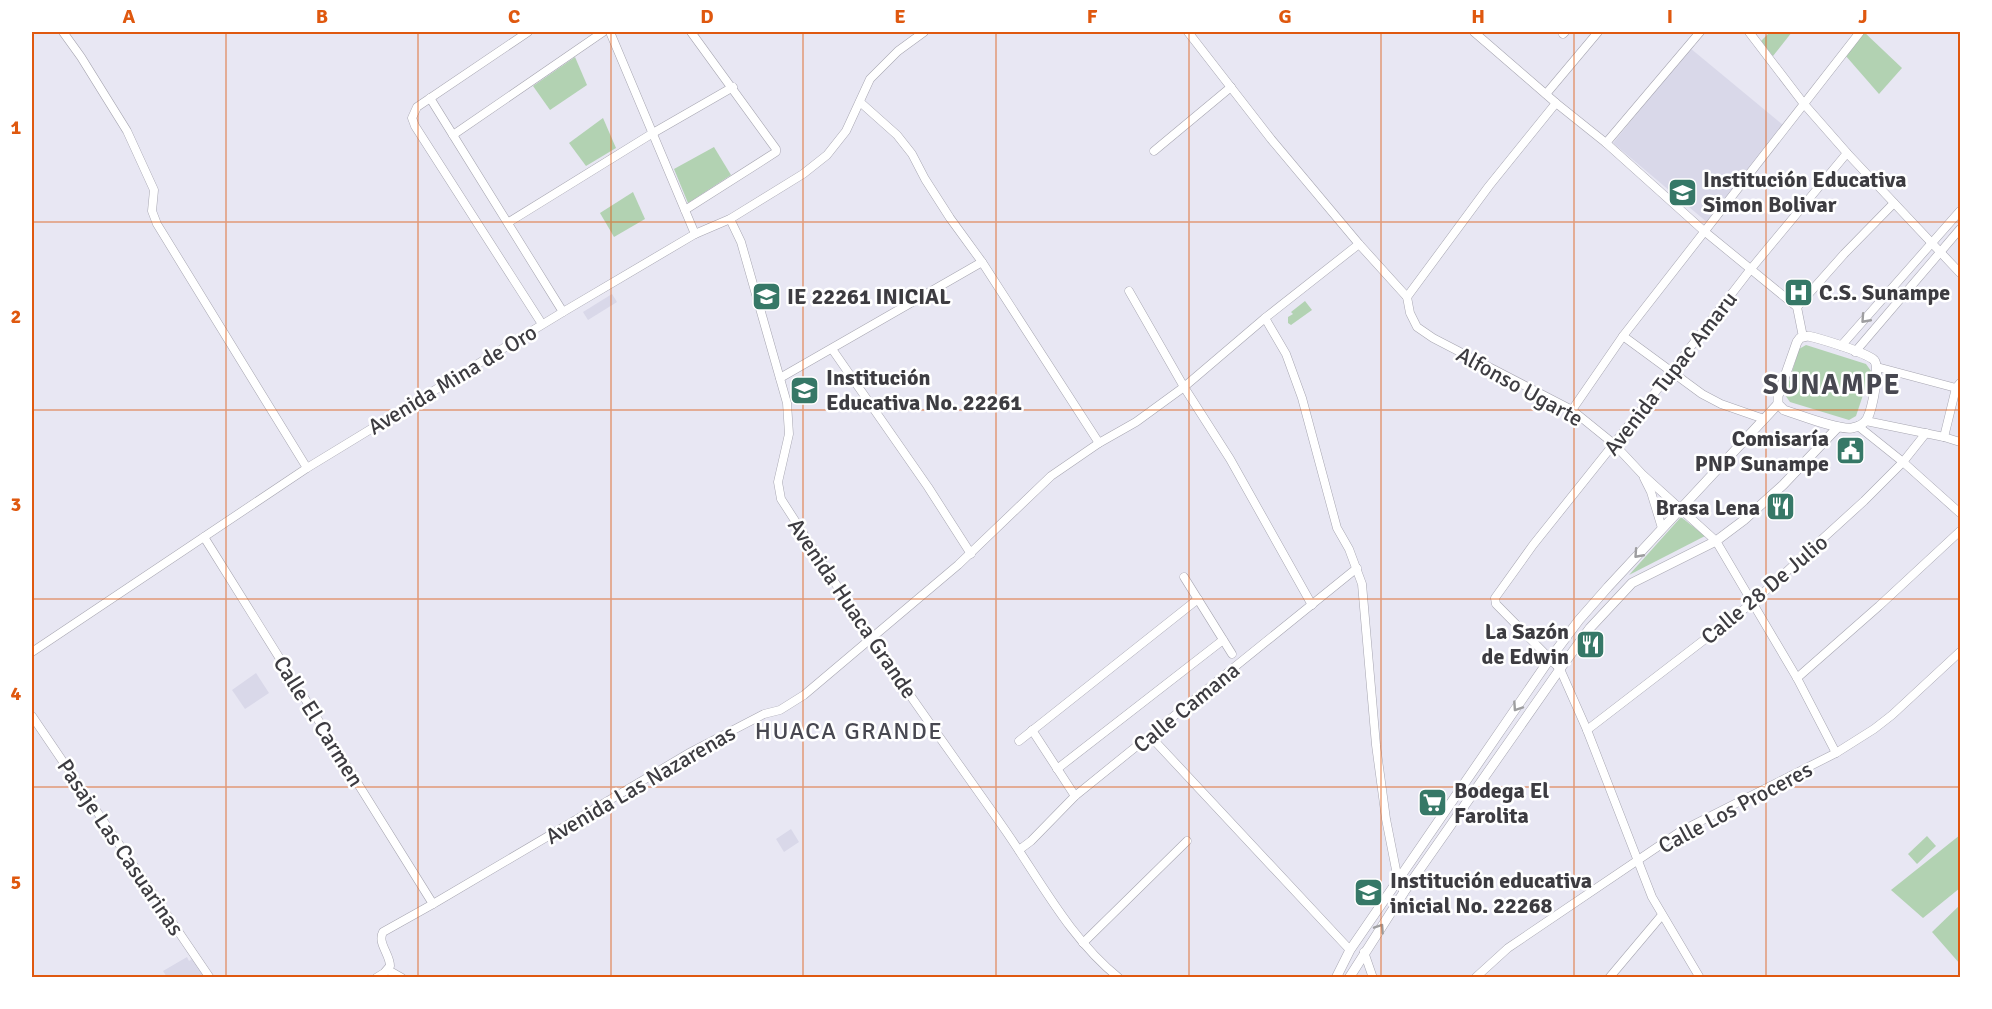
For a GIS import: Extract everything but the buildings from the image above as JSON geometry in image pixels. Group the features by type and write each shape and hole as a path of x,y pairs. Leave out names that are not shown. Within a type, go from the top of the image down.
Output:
{"main road":[{"path":"1336,978 1350,950 1549,660 1580,620 1662,528 1778,404 1778,396 1797,342 1803,337 1812,337 1841,346 1874,360 1877,367 1869,416 1862,424 1848,428 1838,427 1784,410 1778,404"},
{"path":"1349,978 1404,892 1590,628 1632,583 1716,541 1744,520 1783,485 1838,427"}],"street":[{"path":"63,32 127,131 154,190 152,211 157,224 307,468"},
{"path":"528,32 430,98 414,111 413,122 542,324"},
{"path":"453,135 604,32 653,133 696,234"},
{"path":"685,210 776,152 733,87 691,32"},
{"name":"Avenida Mina de Oro","path":"32,652 307,468 542,324 696,234 730,219 803,174 827,155 846,131 870,79 898,51 924,32"},
{"name":"Alfonso Ugarte","path":"1188,32 1271,139 1359,244 1407,297 1410,313 1417,327 1433,338 1572,410 1614,444 1642,474 1716,541 1797,678 1836,753"},
{"path":"1474,32 1606,143 1704,231 1797,307 1803,337"},
{"path":"1546,94 1598,32"},
{"path":"1606,143 1700,32"},
{"path":"1749,32 1804,104 1960,273"},
{"path":"1572,410 1623,336 1860,32"},
{"path":"509,222 653,133 733,87"},
{"path":"1154,151 1231,87"},
{"path":"430,98 563,312"},
{"path":"860,102 897,135 912,154 950,218 982,262 1099,442"},
{"path":"1407,297 1489,186 1556,103"},
{"name":"Avenida Tupac Amaru","path":"1549,660 1496,604 1496,595 1750,270 1847,153"},
{"path":"1797,307 1894,203"},
{"path":"1841,346 1960,211"},
{"name":"Avenida Huaca Grande","path":"730,219 741,242 787,403 789,434 778,482 779,492 871,638 1083,943 1104,966 1119,978"},
{"path":"1856,352 1960,229"},
{"name":"Avenida Las Nazarenas","path":"389,968 381,934 691,752 764,714 780,710 792,703 971,554 1051,476 1099,442 1136,422 1184,387 1264,318 1359,244"},
{"path":"780,378 982,262"},
{"path":"1129,291 1184,387 1230,459 1312,605"},
{"path":"1264,318 1286,354 1302,398 1337,528 1357,568 1362,584 1376,745 1384,808 1398,880 1404,892"},
{"path":"1623,336 1720,405 1764,419"},
{"path":"832,349 928,486 971,554"},
{"path":"1877,367 1958,385 1944,437"},
{"path":"1862,424 1926,433 1960,442"},
{"path":"1862,424 1960,513"},
{"name":"Calle 28 De Julio","path":"1587,730 1752,603 1864,501 1903,462 1926,433"},
{"path":"1642,474 1651,492 1662,528"},
{"path":"1797,678 1880,606 1960,531"},
{"name":"Calle El Carmen","path":"204,537 433,904"},
{"name":"Calle Camana","path":"1019,850 1037,836 1074,796 1357,568"},
{"path":"1184,577 1232,654"},
{"path":"1019,741 1198,599"},
{"path":"1057,769 1223,640"},
{"name":"Calle Los Proceres","path":"1475,978 1508,948 1681,831 1836,753 1892,716 1960,652"},
{"path":"1549,660 1560,669 1587,730 1652,897 1700,978"},
{"name":"Pasaje Las Casuarinas","path":"32,716 210,978"},
{"path":"1032,730 1074,796"},
{"path":"1150,736 1350,950"},
{"path":"1083,943 1187,841"},
{"path":"1609,978 1662,915"},
{"path":"1364,952 1373,978"},
{"path":"376,978 389,968 402,978"}],"shaded area":[{"path":"1690,48 1783,125 1708,223 1613,143"},
{"path":"612,294 617,302 588,320 583,312"},
{"path":"256,673 269,693 245,709 232,690"},
{"path":"791,829 799,842 784,852 776,839"},
{"path":"187,957 189,961 195,957 208,977 167,977 163,971"}],"green space":[{"path":"1770,32 1792,32 1773,56 1761,41"},
{"path":"1864,32 1902,68 1879,94 1845,55"},
{"path":"575,57 587,85 550,110 533,86"},
{"path":"603,118 616,148 586,166 569,143"},
{"path":"714,147 731,175 688,203 674,169"},
{"path":"633,192 645,219 614,237 600,213"},
{"path":"1305,301 1312,310 1291,325 1288,323 1288,317 1293,314 1291,312"},
{"path":"1806,345 1866,364 1871,371 1856,416 1849,420 1790,402 1785,395 1799,349"},
{"path":"1681,517 1705,536 1629,575"},
{"path":"1960,835 1960,888 1923,918 1891,890"},
{"path":"1927,836 1936,846 1917,864 1908,854"},
{"path":"1960,905 1960,964 1932,932"}],"place":[{"name":"Institución Educativa Simon Bolivar","path":"1682,192"},
{"name":"C.S. Sunampe","path":"1798,292"},
{"name":"IE 22261 INICIAL","path":"766,296"},
{"name":"Institución Educativa No. 22261","path":"805,390"},
{"name":"Comisaría PNP Sunampe","path":"1850,451"},
{"name":"Brasa Lena","path":"1781,507"},
{"name":"La Sazón de Edwin","path":"1590,644"},
{"name":"Bodega El Farolita","path":"1433,803"},
{"name":"Institución educativa inicial No. 22268","path":"1369,893"}],"district":[{"name":"SUNAMPE","path":"1832,384"},
{"name":"HUACA GRANDE","path":"849,731"}]}
